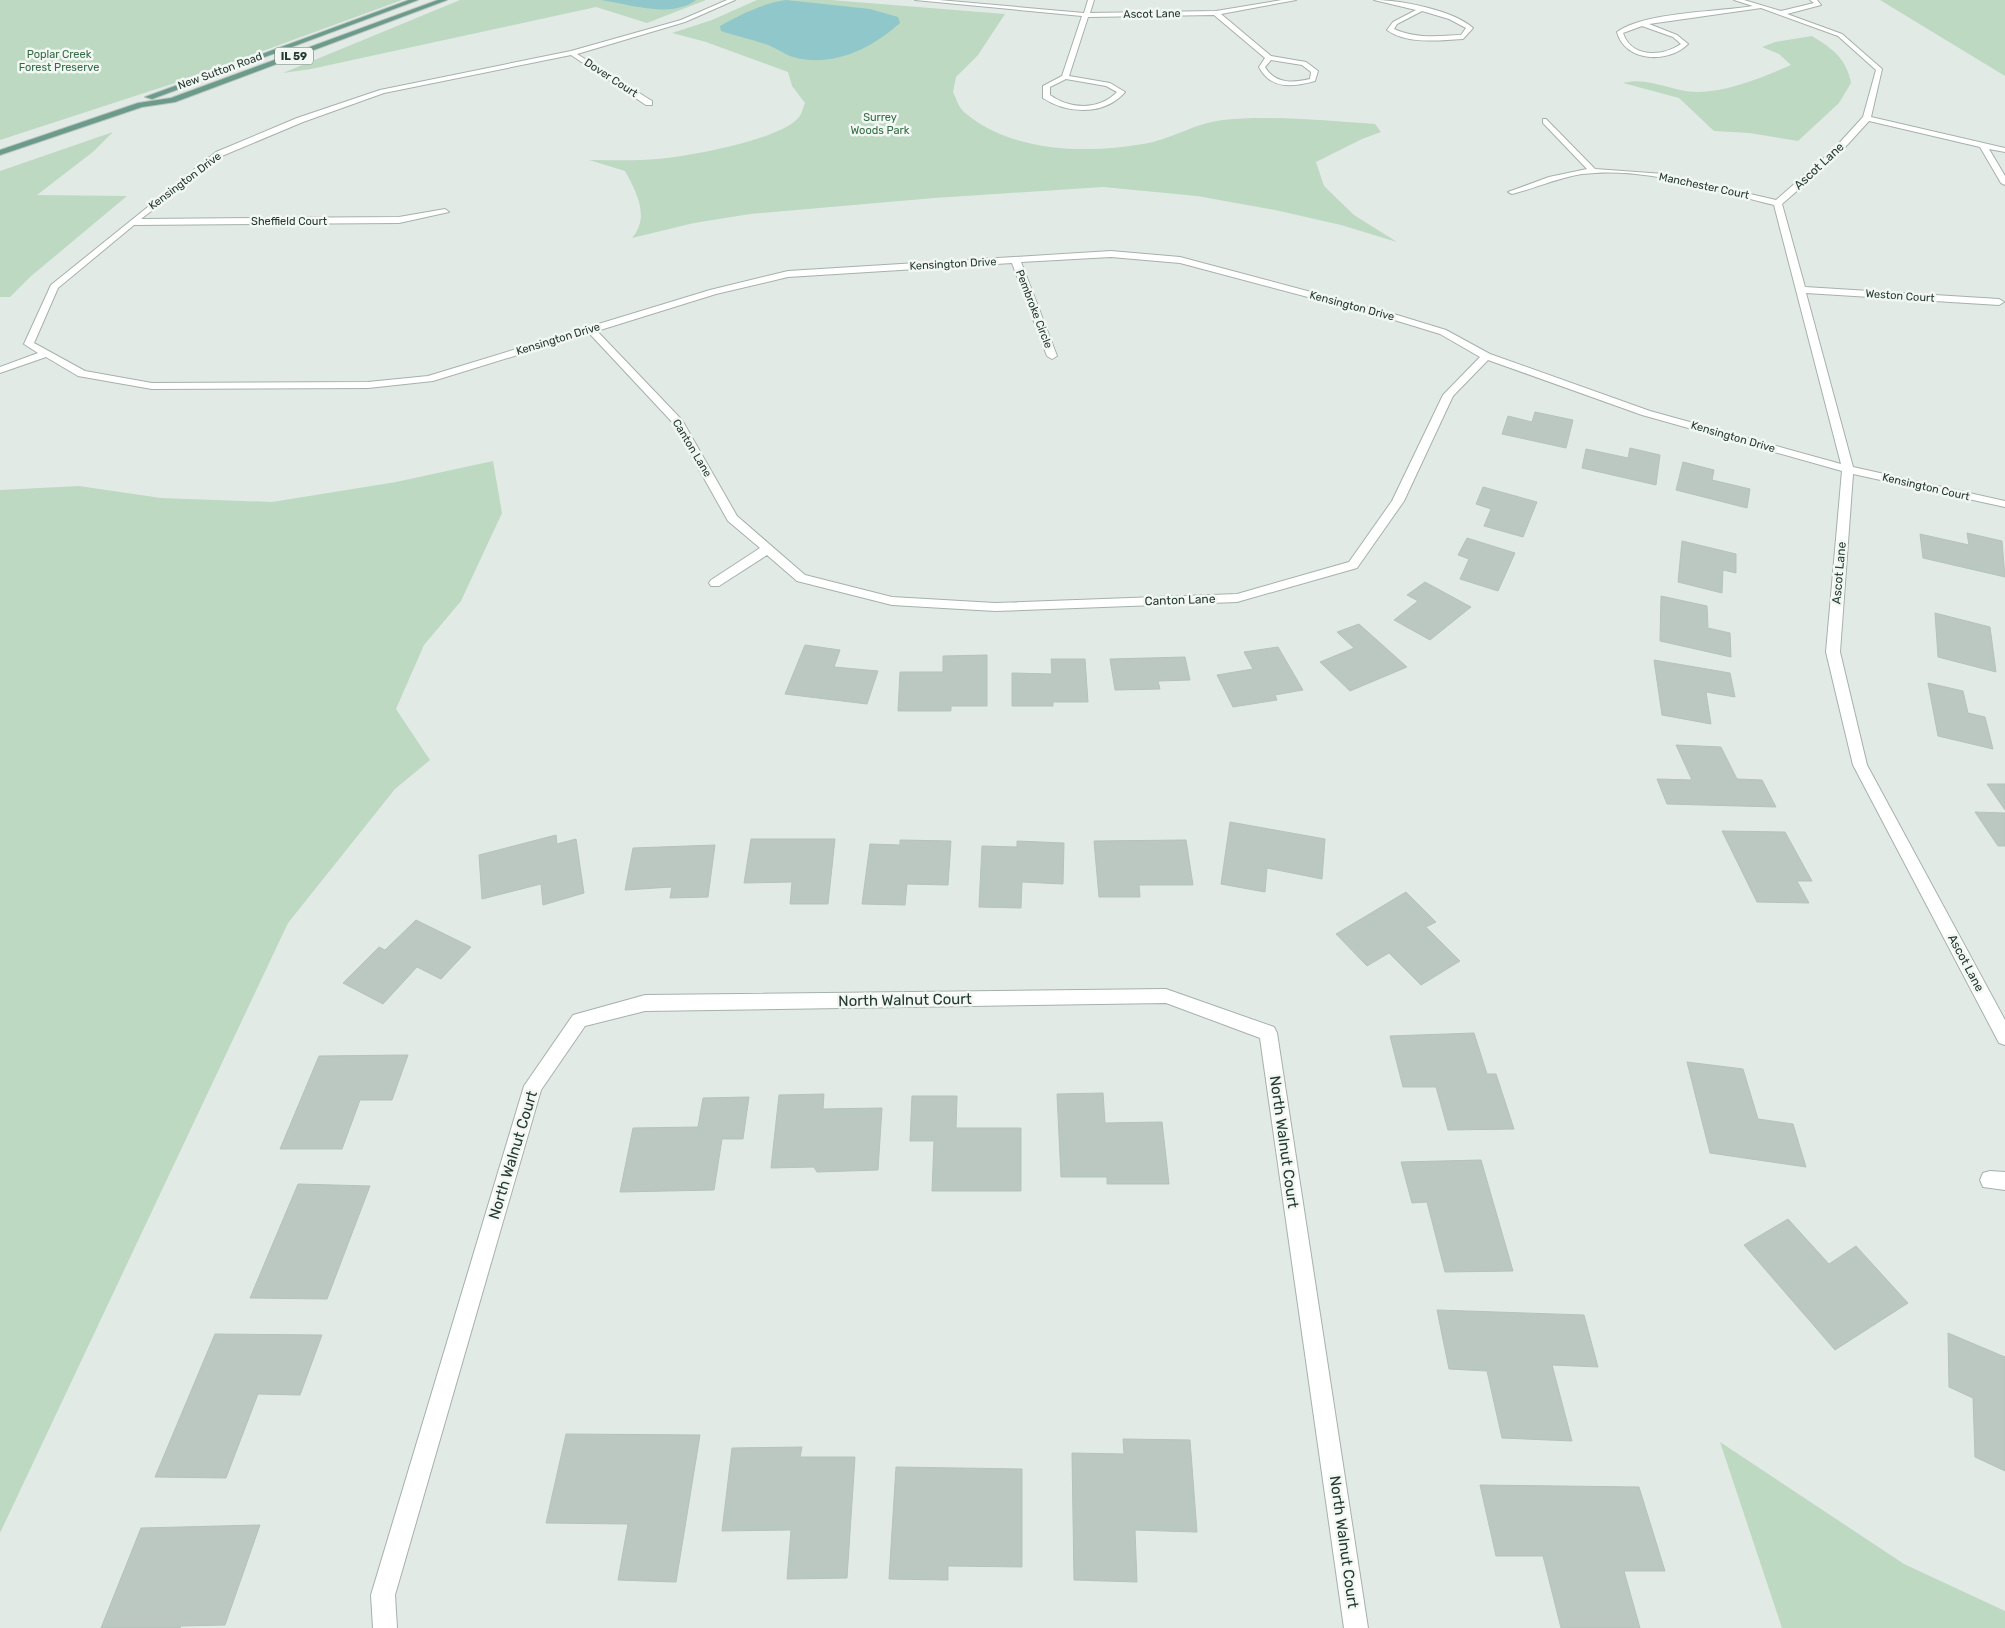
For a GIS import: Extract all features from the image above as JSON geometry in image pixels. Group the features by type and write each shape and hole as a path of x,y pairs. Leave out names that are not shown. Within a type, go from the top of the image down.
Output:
{"main road":[{"name":"New Sutton Road","path":"141,105 149,97 415,0"},
{"name":"New Sutton Road","path":"0,154 141,105 172,100 444,0"}],"street":[{"name":"Kensington Drive","path":"732,0 683,21 572,54 382,91 300,120 219,154 132,222 54,287 29,344 82,374 152,386 368,385 429,379 714,292 788,274 1111,254 1180,260 1443,332 1486,356 1646,413 1848,469"},
{"name":"Ascot Lane","path":"918,0 1087,15 1216,13 1293,0"},
{"path":"1064,77 1108,84 1121,92 1115,100 1093,107 1062,106 1046,96 1048,86 1064,77 1091,0"},
{"path":"1377,0 1460,20 1470,28 1463,37 1432,39 1406,38 1390,30 1395,23 1419,11"},
{"name":"Ascot Lane","path":"1738,0 1763,6 1840,35 1880,70 1867,118 1834,153 1778,203 1848,469 1833,652 1860,765 2005,1037"},
{"path":"1782,13 1819,4 1813,0"},
{"name":"Ascot Lane","path":"1643,24 1675,36 1684,44 1679,50 1665,55 1645,54 1626,47 1621,39 1620,32 1630,26 1643,24 1763,6"},
{"path":"1216,13 1269,58 1304,63 1315,71 1313,80 1299,84 1279,83 1265,76 1262,67 1269,58"},
{"name":"Dover Court","path":"572,54 649,103"},
{"path":"1867,118 2005,150"},
{"path":"1546,121 1593,171"},
{"path":"1983,145 2005,183"},
{"name":"Manchester Court","path":"1512,192 1537,183 1593,171 1666,176 1778,203"},
{"name":"Sheffield Court","path":"132,222 399,220 445,212"},
{"name":"Pembroke Circle","path":"1016,261 1052,356"},
{"name":"Weston Court","path":"1801,290 1999,302"},
{"name":"Canton Lane","path":"590,329 678,422 732,518 801,578 892,601 995,607 1236,598 1353,564 1398,501 1448,395 1486,356"},
{"path":"0,370 46,354"},
{"name":"Kensington Court","path":"1848,469 2005,504"},
{"path":"715,583 767,549"},
{"name":"North Walnut Court","path":"385,1628 383,1595 533,1086 579,1020 645,1003 1166,996 1268,1032 1356,1628"}],"green space":[{"name":"Poplar Creek Forest Preserve","path":"0,0 402,0 178,82 0,140"},
{"path":"460,0 706,0 647,23 596,7 311,69 283,73"},
{"name":"Surrey Woods Park","path":"757,0 831,0 1005,14 978,55 956,77 953,92 962,110 983,125 1003,135 1049,147 1097,149 1143,144 1163,139 1202,124 1223,120 1260,118 1299,119 1375,124 1381,132 1362,139 1316,162 1324,186 1354,215 1397,242 1341,225 1275,210 1197,196 1103,187 934,198 750,214 694,223 632,238 640,222 641,213 634,188 625,171 589,160 658,159 733,146 774,133 789,125 801,114 805,103 792,86 788,72 706,42 672,33 712,20"},
{"path":"1880,0 2005,0 2005,76"},
{"path":"1812,36 1838,55 1846,67 1851,83 1839,103 1798,141 1749,133 1714,131 1679,98 1623,83 1633,81 1652,83 1689,92 1723,89 1758,79 1791,65 1779,54 1762,47 1775,42"},
{"path":"113,132 94,151 37,195 127,196 30,277 10,297 0,297 0,171"},
{"path":"493,461 502,513 461,601 424,645 396,709 430,760 395,789 288,923 0,1533 0,490 79,486 161,498 272,502 396,482"},
{"path":"1720,1442 1904,1564 2005,1611 2005,1628 1782,1628"}],"water":[{"path":"601,0 696,0 686,6 675,9 650,9"},
{"path":"786,0 870,9 898,17 900,23 877,41 864,48 836,58 822,60 793,57 769,45 721,31 720,26 743,14"}],"building":[{"path":"1535,412 1573,420 1566,448 1502,434 1508,416 1532,422"},
{"path":"1630,448 1660,455 1656,485 1582,468 1586,449 1628,458"},
{"path":"1683,462 1714,470 1712,480 1750,489 1747,508 1676,490"},
{"path":"1483,487 1537,502 1523,537 1484,526 1491,509 1476,504"},
{"path":"1967,533 2002,541 2005,577 1923,558 1920,534 1969,545"},
{"path":"1467,538 1515,553 1498,591 1460,579 1469,559 1458,555"},
{"path":"1682,541 1736,554 1736,573 1723,570 1722,593 1678,582"},
{"path":"1425,582 1471,607 1430,640 1394,620 1418,601 1407,595"},
{"path":"1661,596 1707,606 1708,628 1730,633 1731,657 1660,641"},
{"path":"1935,613 1990,627 1996,672 1938,657"},
{"path":"1359,624 1407,667 1350,691 1320,662 1354,648 1337,632"},
{"path":"805,645 840,650 834,667 878,671 867,704 785,694"},
{"path":"1278,647 1303,690 1275,695 1277,700 1233,707 1217,675 1253,669 1244,652"},
{"path":"987,655 987,706 951,706 951,711 898,711 900,672 943,672 943,656"},
{"path":"1185,657 1190,680 1158,681 1160,689 1115,690 1110,659"},
{"path":"1051,659 1085,659 1088,702 1053,702 1053,706 1012,706 1012,673 1052,674"},
{"path":"1654,660 1730,673 1735,697 1706,692 1711,724 1662,715"},
{"path":"1928,683 1963,691 1968,713 1985,717 1993,749 1938,736"},
{"path":"1676,745 1721,747 1737,779 1762,780 1776,807 1667,804 1657,779 1692,780"},
{"path":"1987,784 2005,784 2005,810"},
{"path":"1975,812 2005,813 2005,846 1998,846"},
{"path":"1230,822 1325,839 1322,879 1267,868 1265,892 1221,884"},
{"path":"1722,831 1785,832 1812,881 1797,881 1809,903 1757,902"},
{"path":"556,835 557,844 576,839 584,893 543,905 541,884 482,899 479,855"},
{"path":"751,839 835,839 828,904 790,904 792,882 744,883"},
{"path":"900,840 951,841 948,885 907,884 905,905 862,904 870,844 900,845"},
{"path":"1186,840 1193,885 1139,885 1140,897 1099,897 1094,841"},
{"path":"1017,841 1064,843 1063,884 1022,882 1021,908 979,907 982,846 1017,847"},
{"path":"715,845 708,897 670,898 672,887 625,890 633,848"},
{"path":"1406,892 1436,922 1426,927 1460,961 1421,985 1389,953 1367,966 1336,934"},
{"path":"416,920 471,947 441,979 417,967 383,1004 343,983 379,947 385,950"},
{"path":"1474,1033 1487,1074 1496,1074 1514,1129 1448,1130 1436,1087 1403,1087 1390,1036"},
{"path":"408,1055 392,1100 360,1100 342,1149 280,1149 319,1056"},
{"path":"1687,1062 1743,1069 1758,1119 1793,1124 1806,1167 1710,1153"},
{"path":"1103,1093 1105,1123 1162,1122 1169,1184 1107,1184 1107,1177 1061,1177 1057,1094"},
{"path":"824,1094 823,1109 882,1108 878,1170 817,1172 814,1167 771,1168 779,1095"},
{"path":"912,1096 957,1096 956,1128 1021,1128 1021,1191 932,1191 934,1141 910,1141"},
{"path":"749,1097 743,1139 722,1139 714,1190 620,1192 633,1128 698,1127 703,1098"},
{"path":"1481,1160 1513,1271 1445,1272 1427,1202 1412,1203 1401,1162"},
{"path":"298,1184 370,1186 327,1299 250,1298"},
{"path":"1788,1219 1829,1264 1856,1246 1908,1303 1835,1350 1744,1245"},
{"path":"1437,1310 1584,1315 1598,1367 1552,1365 1572,1441 1502,1438 1487,1371 1449,1369"},
{"path":"1948,1333 2005,1357 2005,1471 1975,1457 1973,1398 1949,1387"},
{"path":"215,1334 322,1335 300,1395 258,1394 226,1478 155,1477"},
{"path":"566,1434 700,1435 676,1582 618,1580 628,1524 546,1523"},
{"path":"1123,1439 1190,1440 1197,1532 1135,1530 1137,1582 1074,1580 1072,1453 1124,1454"},
{"path":"802,1447 800,1457 855,1457 847,1578 787,1579 791,1530 722,1531 732,1448"},
{"path":"896,1467 1022,1469 1022,1567 948,1566 948,1580 889,1579"},
{"path":"1480,1485 1639,1487 1665,1571 1624,1571 1640,1628 1561,1628 1543,1556 1496,1556"},
{"path":"260,1525 225,1625 181,1626 180,1628 101,1628 141,1528"}]}
